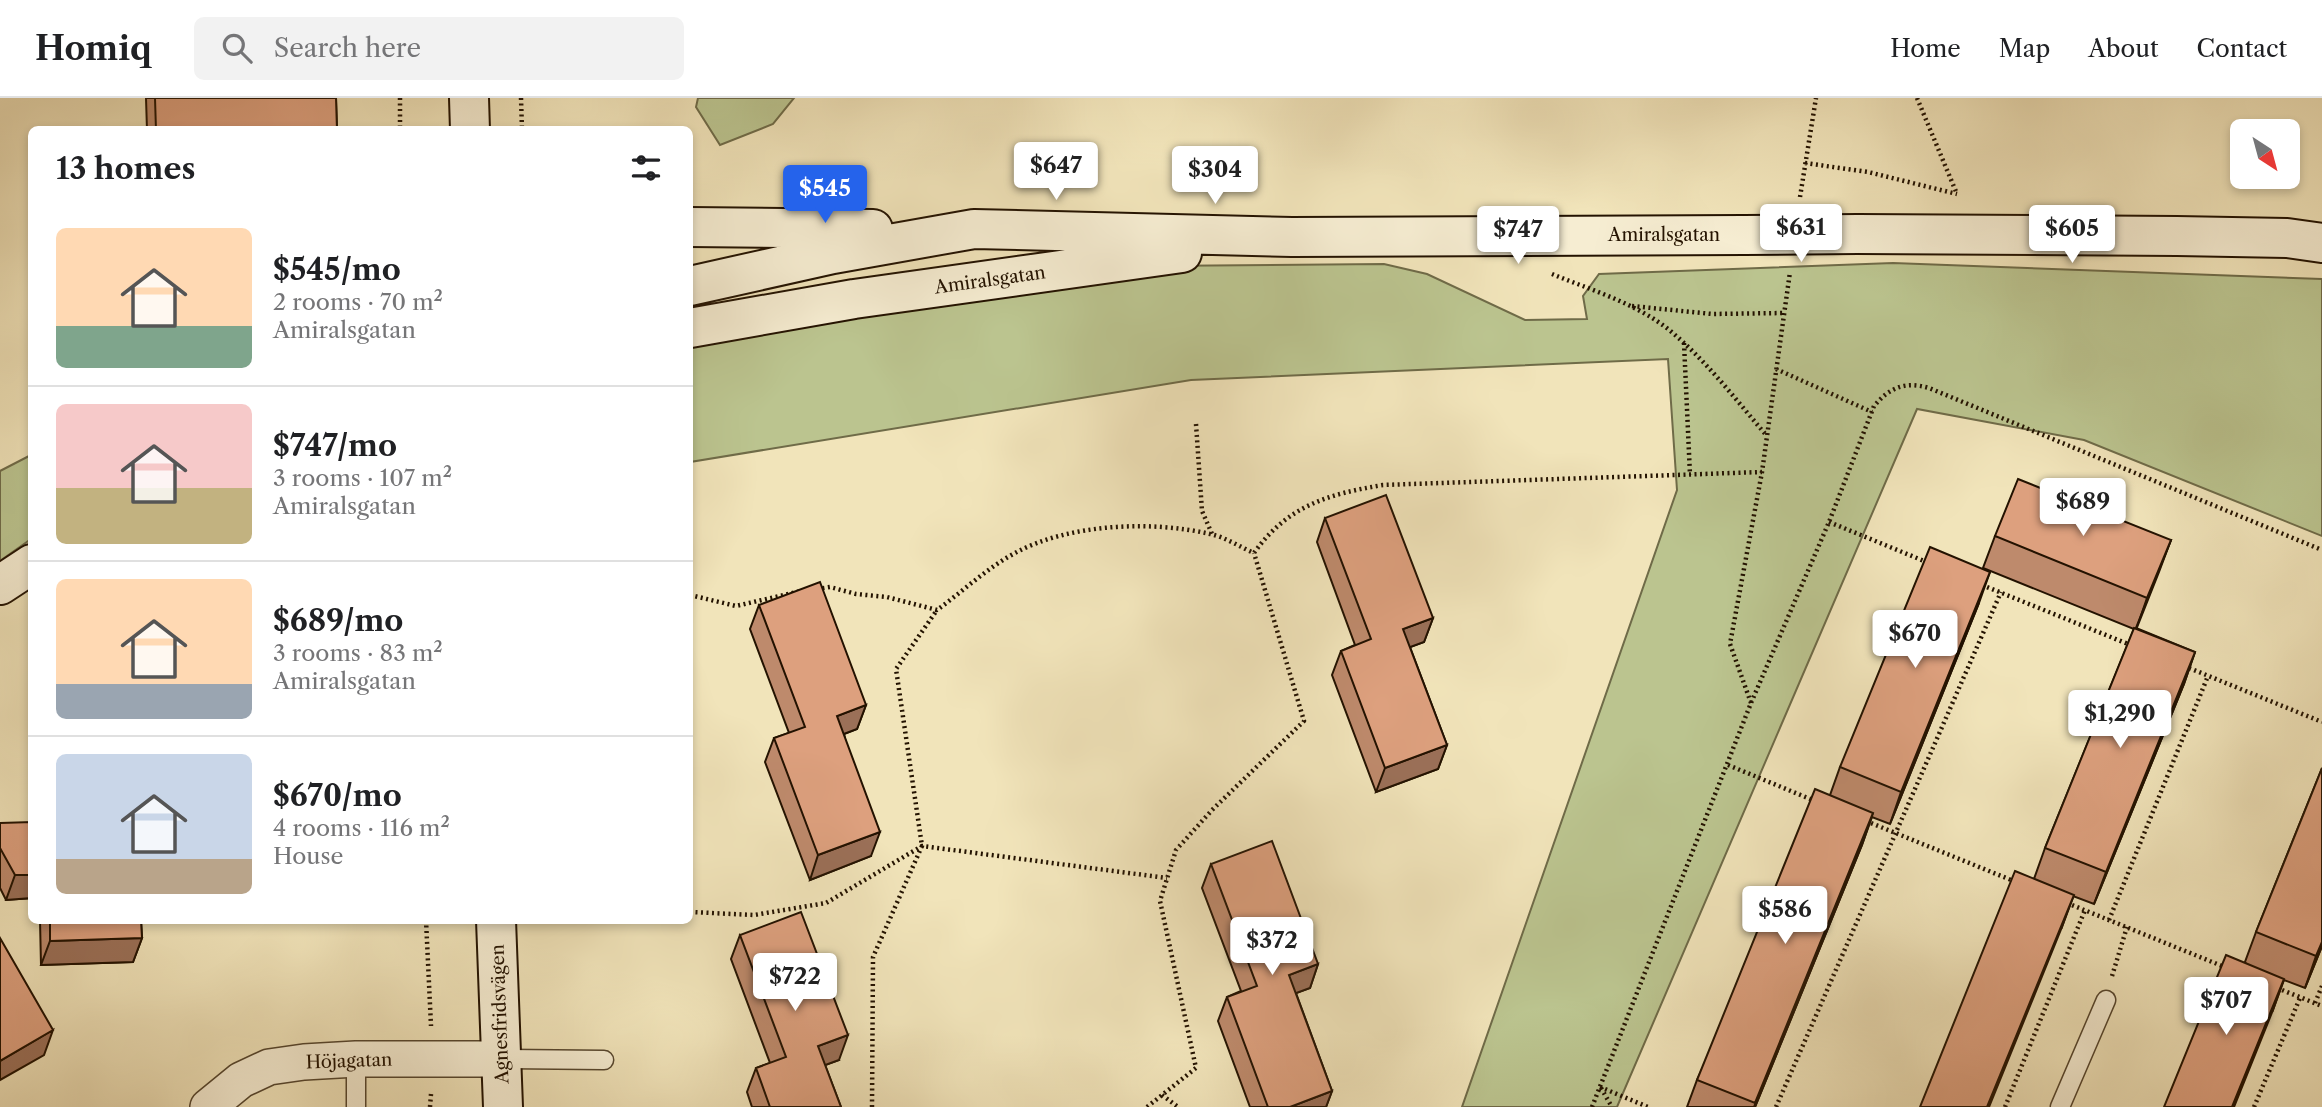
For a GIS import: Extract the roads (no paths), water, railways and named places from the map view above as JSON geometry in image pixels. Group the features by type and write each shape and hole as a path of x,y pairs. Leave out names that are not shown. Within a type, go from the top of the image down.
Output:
{"main road":[{"path":"469,98 470,126"},
{"path":"693,227 974,229"},
{"name":"Amiralsgatan","path":"693,285 833,254 974,229 1292,237 1744,234 2311,237"},
{"name":"Amiralsgatan","path":"693,327 854,299 1292,237"},
{"path":"0,585 28,567"},
{"path":"0,599 28,585"},
{"name":"Agnesfridsvägen","path":"496,924 503,1107"}],"street":[{"name":"Höjagatan","path":"208,1107 241,1080 269,1067 356,1059 503,1059"}],"lane":[{"path":"2060,1107 2106,1000"},
{"path":"356,1059 356,1107"},
{"path":"503,1059 604,1060"}]}
